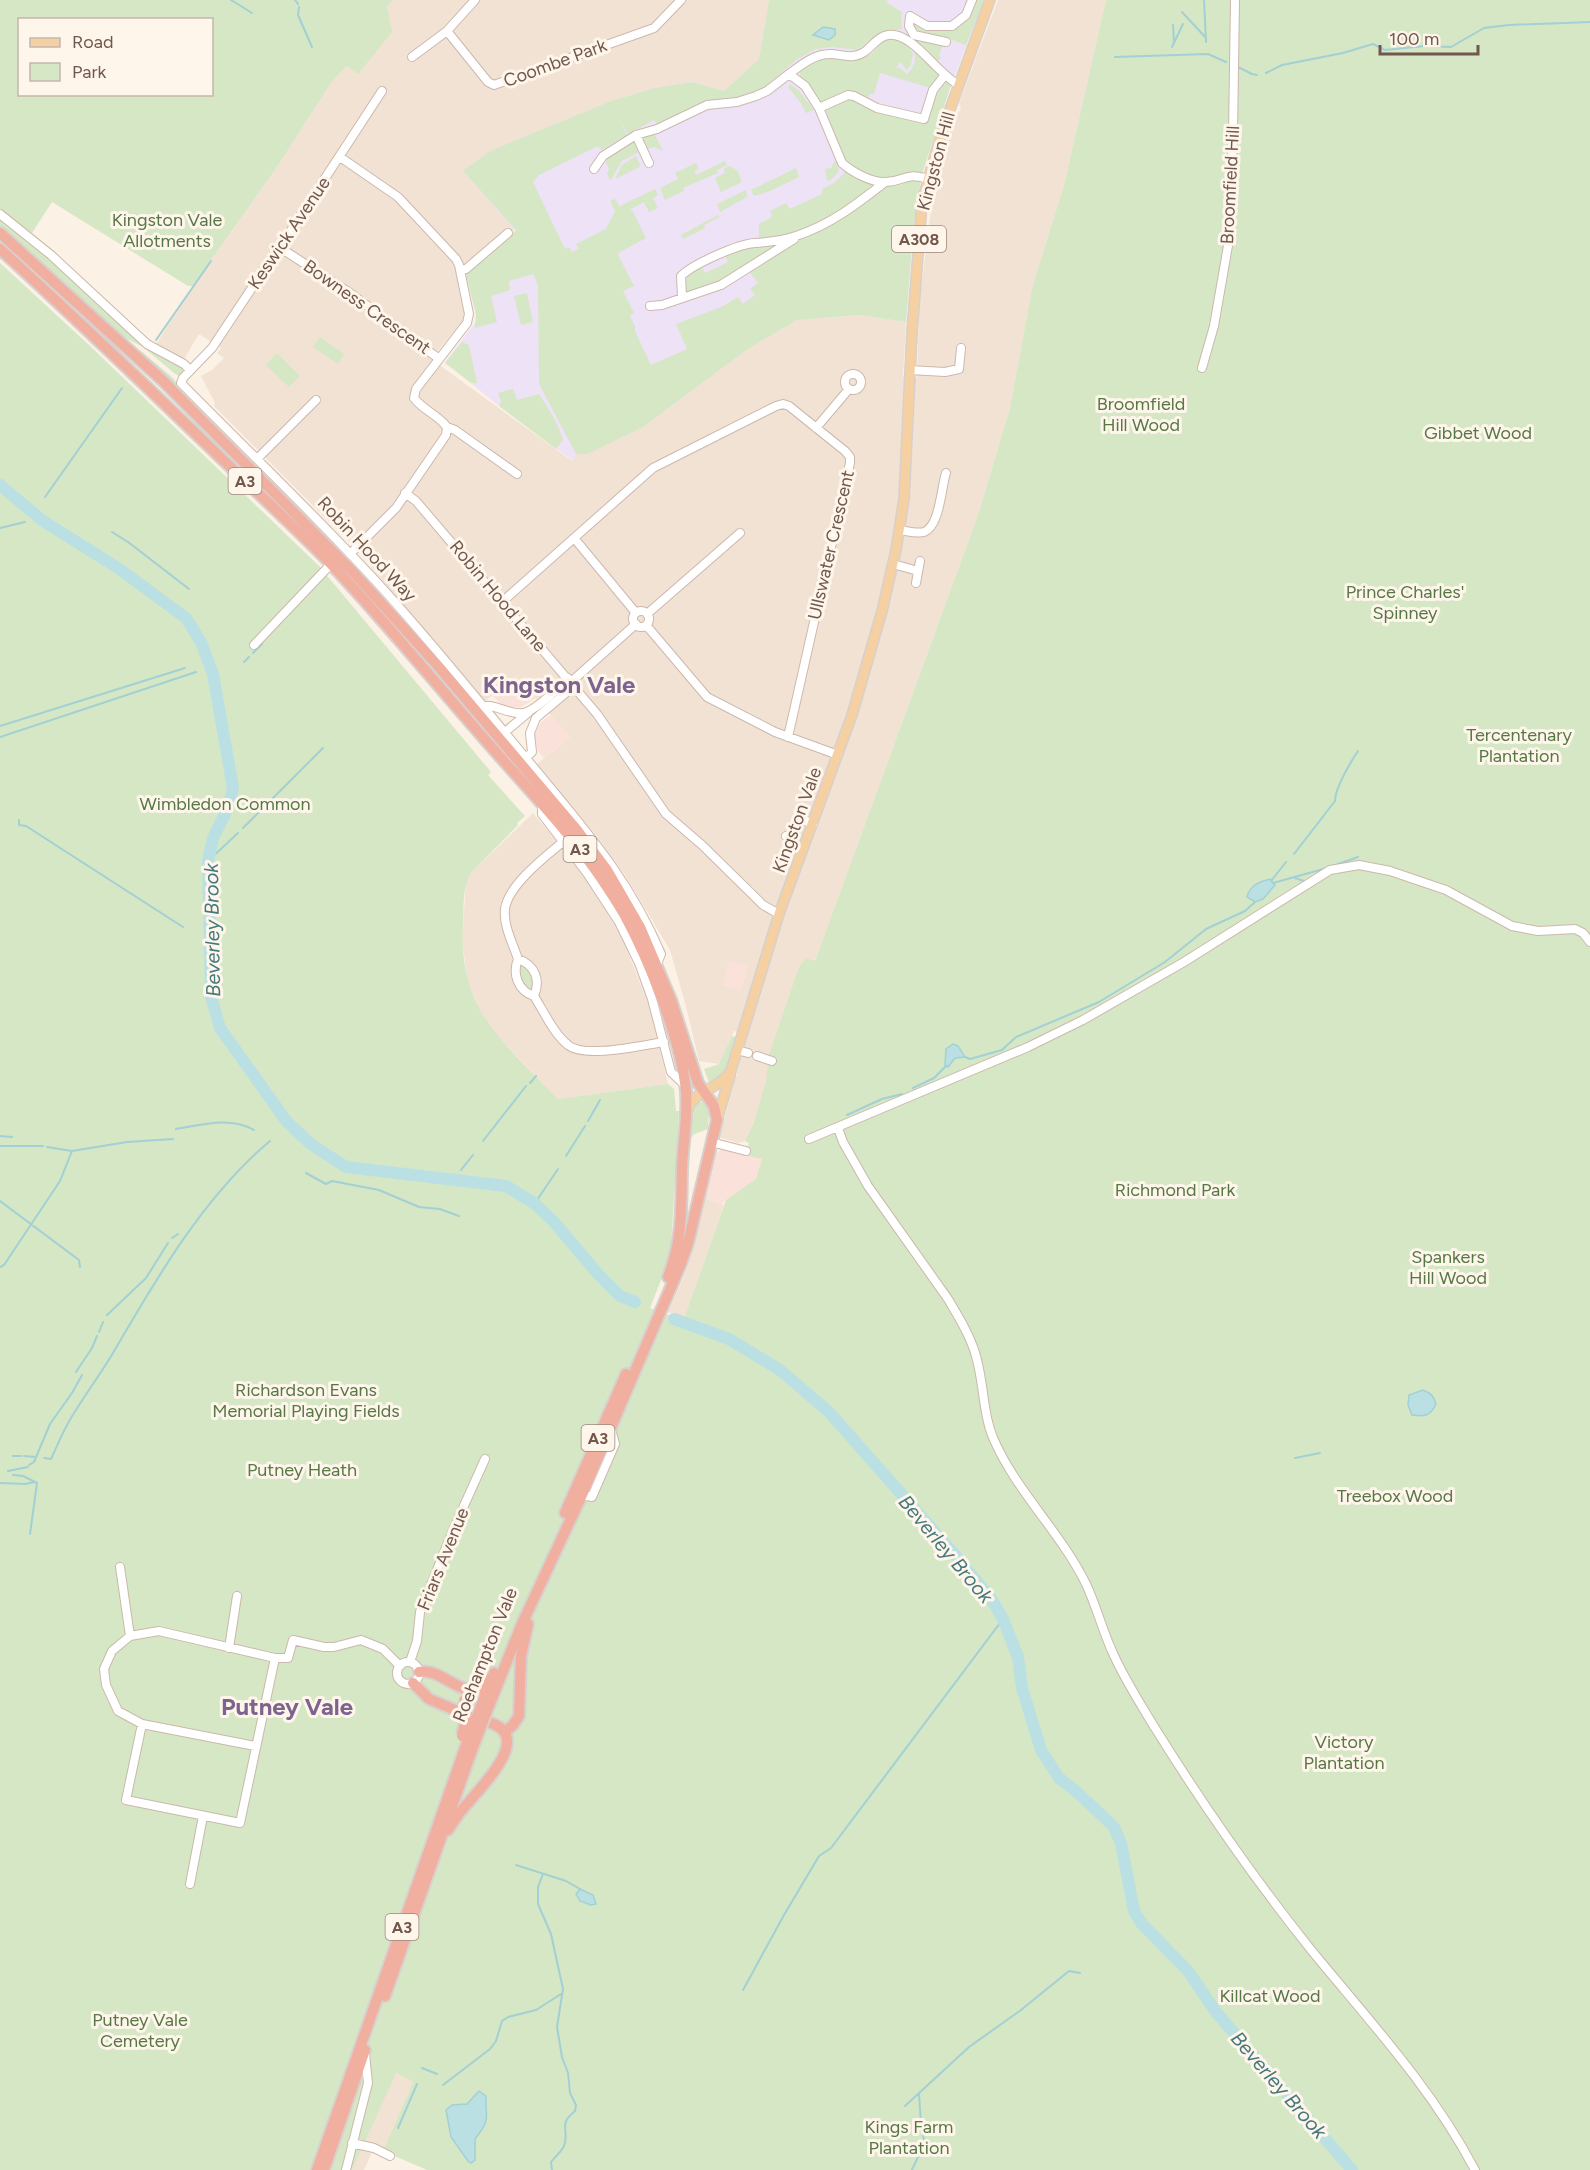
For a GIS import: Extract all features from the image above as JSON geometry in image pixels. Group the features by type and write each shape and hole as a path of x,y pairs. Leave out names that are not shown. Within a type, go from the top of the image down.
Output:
{"highway":[{"name":"Robin Hood Way","path":"0,233 162,380 318,536 387,609 467,700 583,838 607,870 659,959 696,1078 704,1093"},
{"name":"Robin Hood Way","path":"0,249 145,383 331,564 542,803 594,867 632,930 662,1001 680,1059 687,1111"},
{"name":"A3","path":"677,1265 686,1251 717,1120 714,1106 704,1093"},
{"name":"A3","path":"677,1265 682,1221 682,1165 687,1111"},
{"name":"Roehampton Vale","path":"361,2078 365,2051 438,1849 484,1708 582,1495 677,1265"},
{"name":"Roehampton Vale","path":"484,1708 494,1672 620,1386 677,1265"},
{"name":"A3","path":"438,1849 468,1802 493,1776 507,1746 505,1732 519,1716 523,1645 546,1570"},
{"name":"A3","path":"419,1672 434,1673 455,1686 477,1690 494,1672"},
{"path":"413,1683 429,1699 460,1712"},
{"name":"A3","path":"451,1786 452,1773 467,1713 464,1700 455,1686"},
{"path":"491,1723 505,1732"},
{"name":"Roehampton Vale","path":"316,2170 451,1786 469,1749"},
{"name":"A3","path":"324,2170 361,2078"}],"main road":[{"name":"Kingston Hill","path":"911,367 922,202 958,85 990,0"},
{"name":"Kingston Vale","path":"731,1071 779,914 838,755 873,641 893,564 900,530 911,367"},
{"path":"687,1111 692,1101 719,1084 731,1071"},
{"name":"A308","path":"717,1120 731,1071"}],"street":[{"path":"412,57 447,31 475,0"},
{"name":"Coombe Park","path":"447,31 488,82 494,85 654,28 681,0"},
{"path":"958,85 945,75 913,39 909,26 910,16 927,26 952,26 966,15 972,0"},
{"name":"Broomfield Hill","path":"1202,368 1216,316 1229,240 1235,0"},
{"path":"594,169 603,156 636,135 657,129 707,105 737,102 756,96 767,91 816,56 863,54 884,36 898,34 913,39 945,42"},
{"path":"789,75 804,86 819,108 842,163 849,169 875,181 885,182 913,175 928,179"},
{"path":"819,108 848,95 877,108 924,119 933,90 945,75"},
{"name":"Keswick Avenue","path":"190,370 212,348 275,253 282,249 284,241 382,91"},
{"path":"636,135 649,163"},
{"name":"Bowness Crescent","path":"282,249 350,293 438,358 469,318 456,259 398,197 340,157"},
{"path":"682,297 681,276 695,265 753,243 774,243 798,236 848,212 885,182"},
{"path":"0,214 51,255 147,344 184,364 190,370"},
{"path":"460,270 466,269 508,233"},
{"path":"650,306 662,305 721,285 798,236"},
{"path":"911,367 945,372 958,369 961,348"},
{"path":"438,358 416,389 414,398 419,405 447,427 455,430 517,474"},
{"name":"Robin Hood Way","path":"190,370 182,383 258,458 387,594 527,757 611,863 644,916 659,959"},
{"path":"816,428 849,389"},
{"path":"258,458 316,400"},
{"name":"Ullswater Crescent","path":"503,601 653,468 776,406 783,404 789,406 845,452 850,457 850,463 788,737"},
{"path":"350,554 396,507 446,435 447,427"},
{"path":"900,530 920,532 930,528 936,518 946,473"},
{"name":"Robin Hood Lane","path":"405,493 416,501 571,682 614,735 666,814 702,845 763,905 779,914"},
{"path":"647,614 740,533"},
{"path":"574,538 636,613"},
{"path":"915,583 920,561"},
{"path":"254,645 331,564"},
{"path":"893,564 918,571"},
{"path":"636,613 647,614"},
{"path":"636,613 634,620 636,624 642,627 646,625"},
{"path":"646,625 649,618 647,614"},
{"path":"527,757 532,752 530,733 536,718 571,682 636,624"},
{"path":"646,625 707,697 788,737 838,755"},
{"path":"506,731 571,682"},
{"path":"483,707 492,705 509,712 523,713 531,710"},
{"name":"Robin Hood Way","path":"542,803 540,812 608,902 629,940 652,999 672,1074 685,1085"},
{"path":"786,836 793,838 800,815 813,824"},
{"path":"564,842 520,882 507,899 505,919 518,959 515,968 520,987 526,994 534,996 561,1038 573,1049 598,1051 663,1042"},
{"path":"809,1139 1028,1047 1083,1020 1184,962 1330,870 1339,867 1369,866 1411,877 1446,890 1512,926 1538,931 1575,929 1584,933 1590,942"},
{"path":"518,959 526,962 532,968 537,979 538,987 534,996"},
{"path":"737,1050 748,1053"},
{"path":"757,1056 772,1061"},
{"path":"838,1128 843,1142 868,1186 959,1318 977,1359 988,1424 993,1439 1014,1475 1086,1583 1112,1652 1152,1724 1213,1819 1279,1909 1411,2069 1452,2127 1475,2170"},
{"path":"711,1142 746,1151"},
{"name":"Friars Avenue","path":"410,1662 417,1641 420,1612 452,1533 486,1460"},
{"path":"120,1567 130,1636"},
{"path":"229,1648 237,1596"},
{"path":"255,1746 142,1724 118,1711 111,1700 103,1676 112,1651 130,1636 159,1631 275,1658 288,1658 293,1640 334,1647 361,1640 383,1649 400,1666"},
{"path":"142,1724 126,1800 240,1823 275,1658"},
{"path":"410,1662 417,1666 419,1677 413,1683 405,1684 397,1675 400,1666 410,1662"},
{"path":"190,1884 203,1816"},
{"path":"346,2170 368,2082 361,2078"},
{"path":"352,2143 374,2148 390,2156"}],"shaded area":[{"path":"393,0 769,0 759,59 724,91 692,82 654,88 611,101 464,172 515,229 466,271 456,273 465,313 462,322 431,359 572,461 576,454 588,454 643,427 748,349 797,320 860,315 906,322 903,376 917,378 919,304 934,186 954,116 961,110 959,103 998,0 1106,0 1064,185 1032,288 1010,408 978,515 767,1092 745,1141 738,1143 719,1137 748,1035 734,1031 720,1064 699,1061 670,950 627,878 597,836 537,764 570,737 516,676 485,701 356,549 214,406 215,403 201,376 212,370 224,358 217,353 221,348 199,334 184,359 156,344 192,288 277,167 331,83 346,66 358,73 387,7"},
{"path":"769,0 984,0 941,111 922,174 913,232 906,322 860,315 797,320 748,349 643,427 588,454 576,454 573,461 445,362 477,320 466,274 516,231 463,171 490,151 611,101 654,88 692,82 724,91 759,59"},
{"path":"516,675 536,698 521,707 507,707 492,695"},
{"path":"551,715 570,737 544,758 538,751 534,736 541,722"},
{"path":"533,813 578,867 621,935 650,1008 668,1084 558,1099 494,1033 481,1012 468,982 462,941 466,882 471,873"},
{"path":"729,960 748,966 741,991 722,985"},
{"path":"722,1149 762,1159 756,1180 721,1204 704,1198 714,1154"},
{"path":"704,1198 724,1205 684,1318 668,1312 687,1269"},
{"path":"376,2055 396,2073 413,2082 383,2151 374,2148 364,2170 352,2170"}],"green space":[{"name":"Kingston Vale Allotments","path":"0,0 393,0 387,7 392,32 358,74 346,66 331,83 277,167 193,286 188,286 52,202 32,233 0,209"},
{"path":"769,0 888,0 886,2 902,12 902,29 880,32 857,50 832,47 816,49 796,60 761,90 732,100 705,102 659,125 654,120 628,134 620,121 627,135 601,150 598,146 539,175 533,182 565,249 569,247 572,252 579,249 576,244 606,229 615,211 610,201 615,199 622,210 620,206 655,189 658,195 653,198 658,208 649,212 644,202 629,210 632,210 646,238 618,255 634,286 623,291 634,313 630,316 635,331 651,365 687,349 676,324 721,307 738,297 743,304 755,295 750,289 758,283 749,271 885,185 921,178 913,232 906,322 860,315 797,320 748,349 643,427 588,454 576,454 539,384 538,285 533,274 509,281 510,290 491,296 497,322 475,328 476,314 466,274 516,230 463,171 490,151 611,101 654,88 692,82 724,91 759,59"},
{"path":"974,0 984,0 966,45 946,38 939,55 941,58 936,63 915,42 917,33 913,22 949,29"},
{"path":"1106,0 1590,0 1590,2170 427,2170 383,2151 413,2082 396,2073 352,2170 0,2170 0,263 89,345 319,566 491,772 488,775 525,816 471,873 468,879 464,897 463,953 468,979 476,1002 502,1041 558,1099 668,1084 674,1089 676,1111 679,1111 671,1247 650,1308 683,1321 726,1200 756,1179 762,1159 744,1155 749,1143 745,1141 754,1122 766,1081 769,1055 799,967 806,958 815,961 978,515 1010,408 1032,288 1064,185"},
{"path":"887,39 903,42 913,54 911,65 907,70 900,62 896,68 900,68 907,74 910,71 915,59 913,49 942,75 931,88 880,73 874,94 868,97 857,94 822,102 818,101 800,79 800,71 807,64 823,59 865,57"},
{"path":"945,79 951,85 922,174 913,173 881,179 850,167 842,153 826,110 843,100 853,100 923,122 934,92"},
{"path":"790,84 799,91 814,110 806,113 788,87"},
{"path":"653,131 663,151 655,147 646,149 642,135"},
{"path":"634,140 641,151 622,161 610,181 607,173 609,169 606,162 607,156"},
{"path":"636,156 641,166 615,179 622,165"},
{"path":"835,160 839,171 827,181 825,169 831,168"},
{"path":"725,161 727,165 717,170 718,173 683,188 684,191 665,200 660,188 678,179 675,173 696,163 699,169 694,171 696,175"},
{"path":"729,166 737,170 742,182 721,192 715,178 725,173 724,169"},
{"path":"796,168 799,177 754,196 751,190"},
{"path":"846,171 879,184 838,212 806,230 774,239 759,238 759,224 772,217 770,211 786,203 790,209 822,194 822,189 834,183"},
{"path":"746,190 747,197 720,212 717,204"},
{"path":"718,215 719,217 704,225 705,228 683,239 681,235"},
{"path":"0,218 50,257 141,343 180,366 183,373 179,376 174,373 143,347 122,336 0,226"},
{"path":"784,242 722,282 687,293 686,280 701,266 705,273 728,262 725,255 753,245 772,246"},
{"path":"527,293 533,322 521,325 514,296"},
{"path":"320,337 344,354 338,364 313,347"},
{"path":"462,342 469,345 477,383 471,383 445,363"},
{"path":"137,350 173,378 182,391 180,393"},
{"path":"277,353 300,376 289,387 266,365"},
{"path":"513,389 517,400 539,394 556,422 563,440 556,449 499,406 501,402 498,393"},
{"path":"521,966 531,974 532,987 530,990 522,981"},
{"path":"732,1036 736,1037 726,1073 710,1085 704,1069 719,1064"},
{"path":"697,1102 703,1102 709,1110 708,1129 694,1134 691,1138 692,1110"}],"water":[{"path":"823,27 835,29 835,35 829,40 813,35"},
{"path":"1270,879 1275,885 1263,899 1255,902 1247,897 1256,885"},
{"path":"953,1044 958,1046 965,1057 955,1058 948,1067 945,1065 946,1049"},
{"path":"1423,1390 1432,1395 1436,1404 1427,1415 1412,1415 1408,1405 1409,1395"},
{"path":"580,1889 593,1895 596,1904 591,1905 580,1901 576,1894"},
{"path":"479,2091 486,2096 486,2122 475,2139 475,2160 471,2163 451,2137 446,2110 452,2105 467,2104"}],"waterway":[{"path":"231,0 252,13"},
{"path":"295,0 298,4"},
{"path":"1204,0 1206,42"},
{"path":"299,7 298,15 312,47"},
{"path":"1182,12 1206,38"},
{"path":"1266,73 1282,65 1343,53 1373,44 1385,50 1425,46 1451,47 1484,28 1590,22"},
{"path":"1172,47 1183,24"},
{"path":"1173,25 1174,43"},
{"path":"1115,57 1208,54 1226,62"},
{"path":"1238,67 1257,75"},
{"path":"156,340 211,261"},
{"path":"45,497 122,388"},
{"name":"Beverley Brook","path":"0,485 43,521 118,568 186,618 201,642 213,674 233,788 228,808 213,838 208,861 211,997 220,1028 287,1122 312,1145 346,1167 506,1186 534,1203 620,1296 635,1302"},
{"path":"0,528 25,522"},
{"path":"112,532 189,589"},
{"path":"253,653 262,644"},
{"path":"244,662 249,657"},
{"path":"0,726 185,668"},
{"path":"0,737 196,672"},
{"path":"243,828 323,748"},
{"path":"1294,854 1335,801 1340,783 1358,751"},
{"path":"19,820 19,825 26,826 183,927"},
{"path":"208,861 238,833"},
{"path":"1273,883 1358,857"},
{"path":"1271,881 1286,862"},
{"path":"1295,878 1307,882"},
{"path":"965,1057 970,1059 1002,1050 1016,1037 1099,1002 1165,962 1206,929 1245,911 1255,902"},
{"path":"913,1088 934,1078 946,1066"},
{"path":"530,1083 536,1076"},
{"path":"483,1141 526,1086"},
{"path":"847,1115 882,1099 902,1094"},
{"path":"588,1121 600,1100"},
{"path":"176,1129 225,1122 254,1130"},
{"path":"566,1156 585,1126"},
{"path":"0,1136 12,1137"},
{"path":"47,1147 72,1151 127,1142 173,1139"},
{"path":"44,1458 51,1459 71,1418 183,1240 224,1187 270,1141"},
{"path":"0,1146 43,1146"},
{"path":"0,1267 4,1265 60,1181 72,1151"},
{"path":"461,1170 473,1155"},
{"path":"535,1203 558,1169"},
{"path":"306,1173 326,1184 332,1181 379,1190 419,1207 440,1209 459,1216"},
{"path":"0,1201 79,1260 80,1267"},
{"path":"172,1238 178,1234"},
{"path":"107,1315 146,1278 168,1243"},
{"name":"Beverley Brook","path":"674,1319 729,1339 780,1370 829,1412 992,1600 1003,1619 1018,1657 1022,1688 1041,1750 1059,1778 1114,1827 1121,1843 1134,1911 1142,1924 1188,1971 1216,2012 1352,2170"},
{"path":"99,1332 103,1322"},
{"path":"76,1372 97,1336"},
{"path":"29,1465 34,1462 50,1424 82,1375"},
{"path":"1295,1458 1320,1453"},
{"path":"13,1456 21,1456"},
{"path":"24,1456 36,1457"},
{"path":"8,1471 28,1467"},
{"path":"13,1475 23,1476 37,1483 30,1534"},
{"path":"0,1483 35,1482"},
{"path":"743,1990 819,1856 831,1848 1003,1619"},
{"path":"516,1865 566,1881 580,1889"},
{"path":"543,1874 538,1887 538,1904 551,1934 563,1989 557,2027 562,2057 568,2073 570,2093 576,2105 575,2111 565,2124 564,2146 551,2162 552,2170"},
{"path":"905,2106 969,2047 1021,2010 1069,1971 1080,1973"},
{"path":"443,2085 490,2049 496,2041 502,2021 508,2017 536,2010 561,1994"},
{"path":"422,2068 437,2074"},
{"path":"398,2128 417,2084"},
{"path":"912,2170 924,2144 925,2127 921,2124 919,2094"}],"district":[{"name":"Kingston Vale","path":"559,685"},
{"name":"Putney Vale","path":"287,1707"}],"park label":[{"name":"Broomfield Hill Wood","path":"1141,414"},
{"name":"Gibbet Wood","path":"1478,433"},
{"name":"Prince Charles' Spinney","path":"1405,602"},
{"name":"Tercentenary Plantation","path":"1519,745"},
{"name":"Wimbledon Common","path":"225,804"},
{"name":"Richmond Park","path":"1175,1190"},
{"name":"Spankers Hill Wood","path":"1448,1267"},
{"name":"Richardson Evans Memorial Playing Fields","path":"306,1400"},
{"name":"Putney Heath","path":"302,1470"},
{"name":"Treebox Wood","path":"1395,1496"},
{"name":"Victory Plantation","path":"1344,1752"},
{"name":"Killcat Wood","path":"1270,1996"},
{"name":"Putney Vale Cemetery","path":"140,2030"},
{"name":"Kings Farm Plantation","path":"909,2137"}]}
